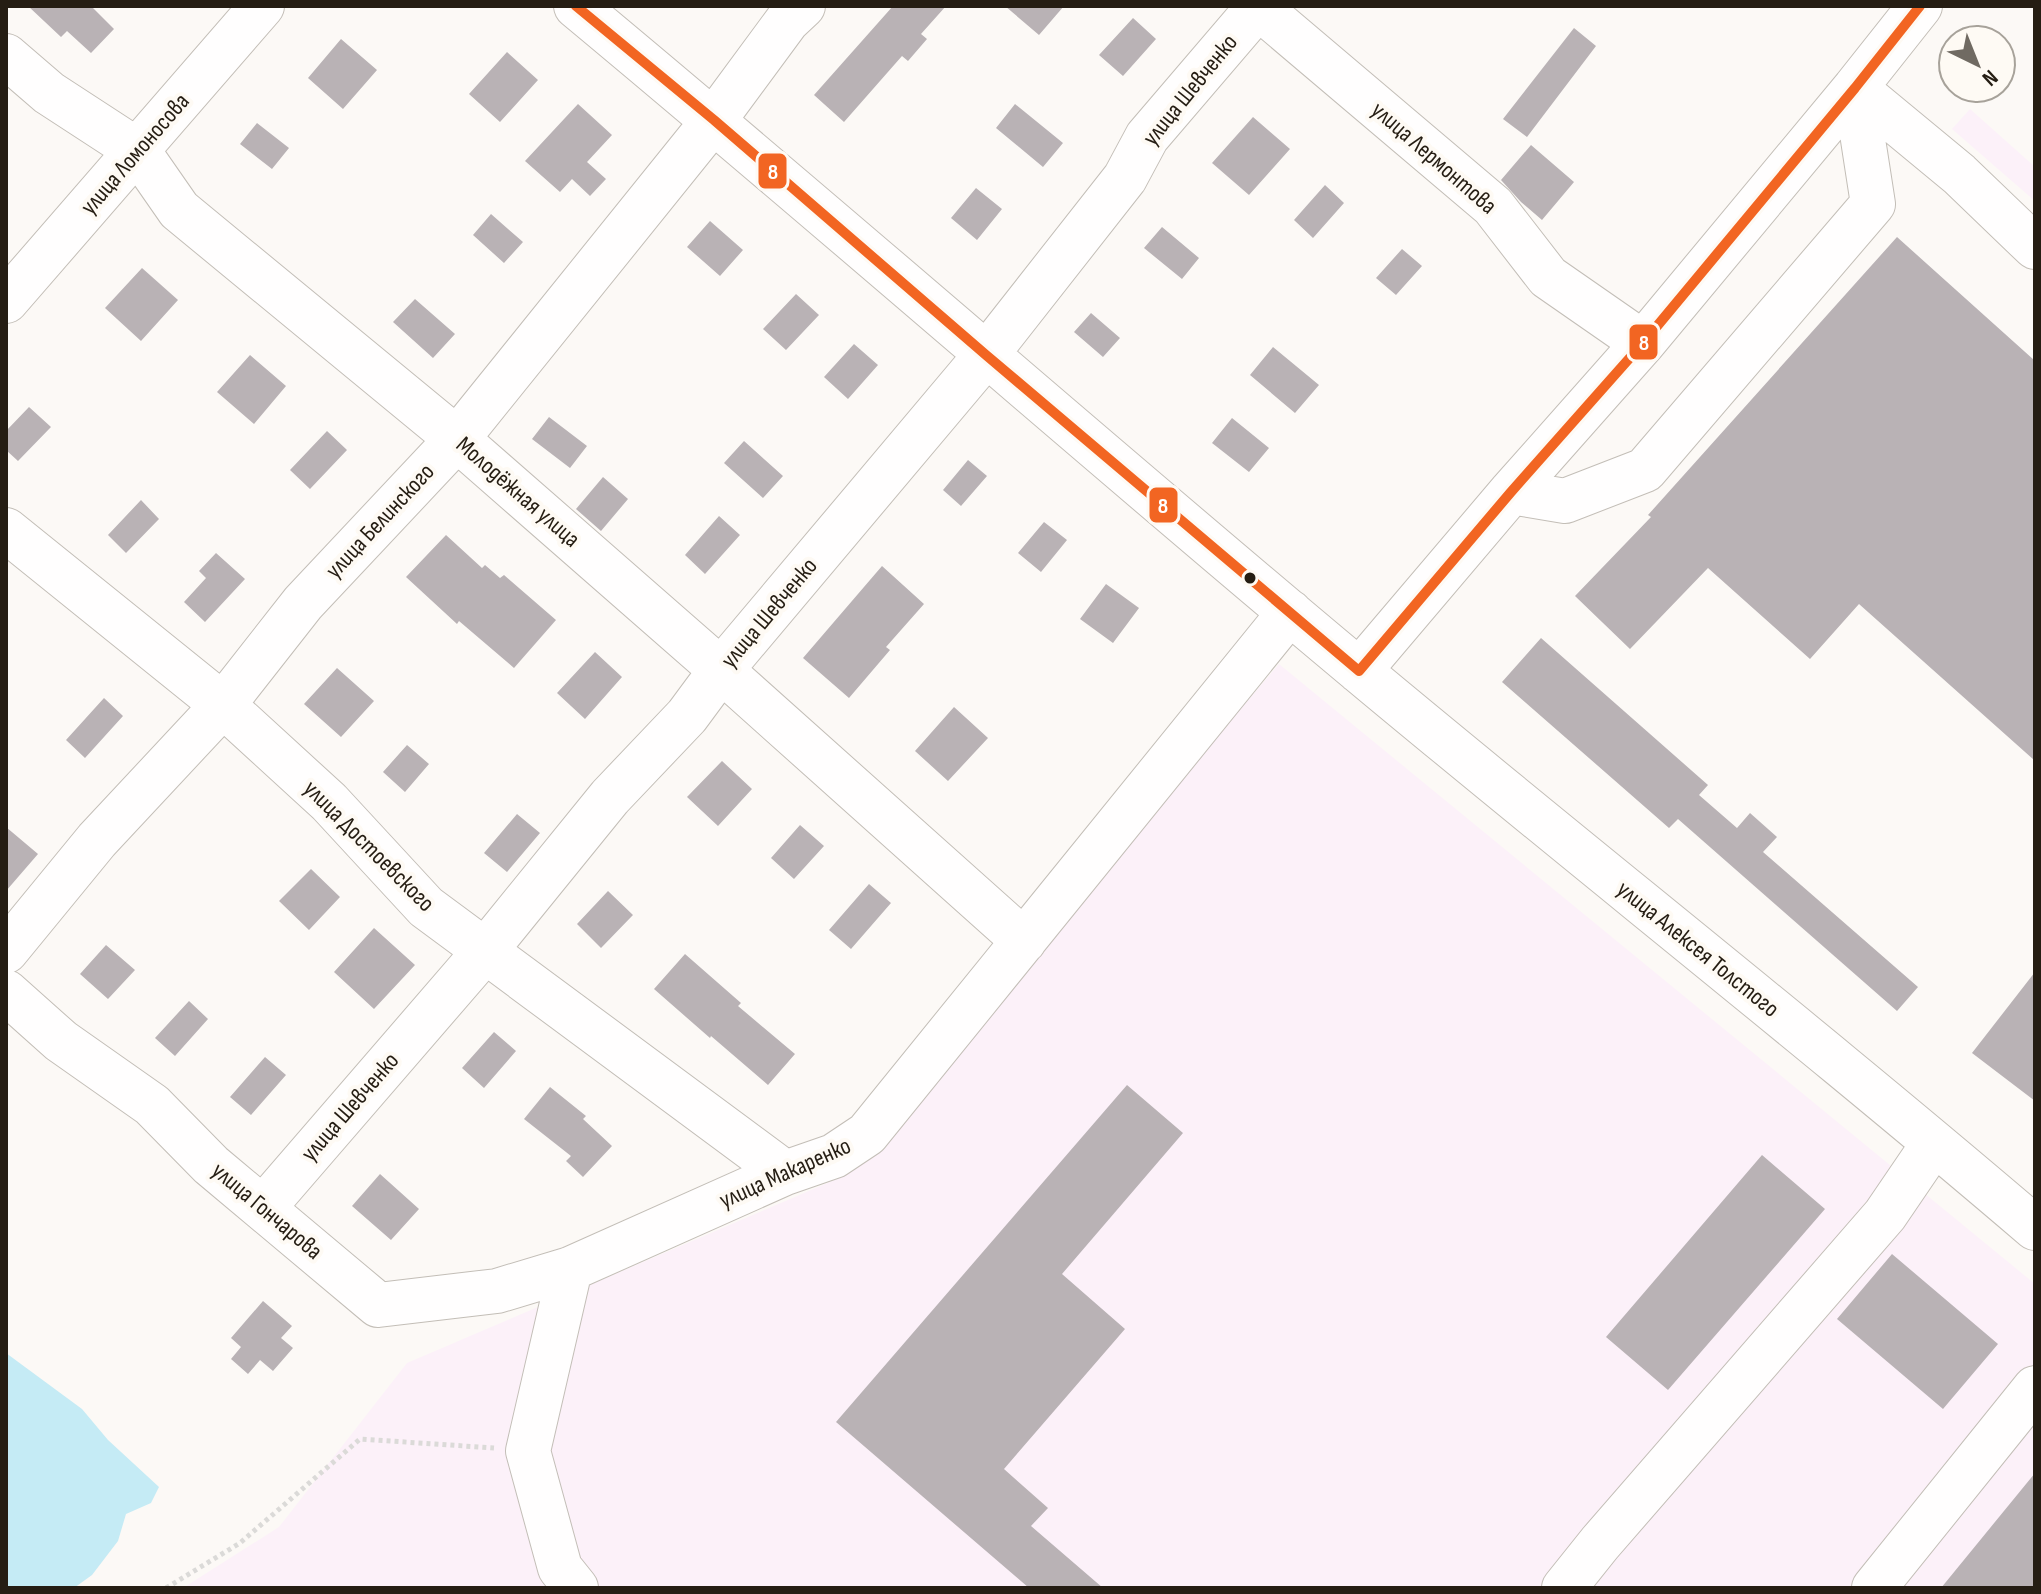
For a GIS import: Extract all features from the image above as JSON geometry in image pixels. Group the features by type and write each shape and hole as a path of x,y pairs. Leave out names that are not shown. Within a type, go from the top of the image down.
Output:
{"street":[{"name":"улица Ломоносова","path":"6,301 262,6"},
{"path":"576,6 714,120 986,355"},
{"name":"улица Белинского","path":"6,951 97,840 223,705 303,603 457,439 714,120 787,21 803,6"},
{"name":"улица Лермонтова","path":"1258,6 1493,206 1548,277 1643,343"},
{"name":"улица Шевченко","path":"263,1208 485,951 610,797 687,716 721,670 986,355 1125,178 1147,137 1258,6"},
{"path":"1359,671 1643,343 1920,6"},
{"name":"Молодёжная улица","path":"6,56 49,93 138,151 179,210 457,439 1024,941"},
{"path":"1855,88 1959,174 2035,247"},
{"path":"1511,492 1565,501 1645,470 1873,204 1855,88"},
{"name":"улица Алексея Толстого","path":"986,355 1359,671 2035,1228"},
{"name":"улица Достоевского","path":"6,530 223,705 329,802 426,907 785,1173"},
{"name":"улица Макаренко","path":"570,1269 785,1173 834,1156 867,1134 1290,612"},
{"name":"улица Гончарова","path":"6,992 61,1041 152,1105 211,1165 378,1305 497,1291 570,1269"},
{"path":"1564,1588 1885,1215 1934,1143"},
{"path":"570,1269 528,1451 560,1568 576,1588"},
{"path":"1874,1588 2035,1388"},
{"path":"1580,1588 1600,1543"}],"path":[{"path":"166,1588 240,1543 360,1439 528,1451"}],"shaded area":[{"path":"1970,109 2035,167 2035,201 1952,129"},
{"path":"1279,664 2035,1284 2035,1588 183,1588 279,1527 407,1363 837,1179"}],"water":[{"path":"6,1353 82,1409 108,1440 159,1487 151,1503 126,1514 118,1541 92,1575 74,1588 6,1588"}],"building":[{"path":"28,6 91,6 114,29 91,53 67,31 61,37"},
{"path":"893,6 946,6 921,34 927,39 908,61 902,56 844,122 814,95"},
{"path":"1005,6 1064,6 1039,35"},
{"path":"1133,18 1156,39 1123,76 1099,55"},
{"path":"1574,28 1596,46 1527,137 1503,119"},
{"path":"341,39 377,70 343,109 308,78"},
{"path":"507,52 538,80 500,122 469,94"},
{"path":"578,104 612,135 587,162 606,179 590,196 572,179 560,192 525,161"},
{"path":"1015,104 1063,143 1043,167 996,128"},
{"path":"1253,117 1290,149 1249,195 1212,163"},
{"path":"257,123 289,148 272,169 240,144"},
{"path":"1531,145 1574,182 1542,220 1501,180"},
{"path":"1325,185 1344,203 1313,238 1294,220"},
{"path":"976,188 1002,209 977,240 951,218"},
{"path":"491,214 523,242 504,263 473,235"},
{"path":"710,221 743,250 720,276 687,247"},
{"path":"1162,227 1199,258 1182,279 1144,248"},
{"path":"1897,237 2035,361 2035,761 1859,604 1810,659 1708,568 1630,649 1575,596 1651,517 1648,515"},
{"path":"1402,249 1422,266 1396,295 1376,278"},
{"path":"142,268 178,300 141,341 105,308"},
{"path":"796,294 819,315 786,350 763,329"},
{"path":"415,299 455,334 433,358 393,322"},
{"path":"1091,313 1120,338 1103,357 1074,332"},
{"path":"854,344 878,365 848,399 824,377"},
{"path":"1273,347 1319,385 1295,413 1250,375"},
{"path":"250,355 286,386 254,424 217,392"},
{"path":"29,407 51,427 18,461 6,450 6,431"},
{"path":"549,417 587,446 570,468 532,439"},
{"path":"1232,418 1269,448 1249,472 1212,443"},
{"path":"327,431 347,450 310,489 290,470"},
{"path":"744,441 783,476 763,498 724,463"},
{"path":"968,460 987,476 961,506 943,490"},
{"path":"603,477 628,499 601,531 576,509"},
{"path":"141,500 159,519 126,553 108,535"},
{"path":"719,516 740,535 705,574 685,555"},
{"path":"1044,522 1067,540 1041,572 1018,553"},
{"path":"446,535 482,568 485,565 500,578 504,575 556,620 514,668 459,621 457,624 406,577"},
{"path":"216,553 245,579 205,622 184,602 206,578 199,571"},
{"path":"882,566 924,604 886,647 890,650 849,698 803,658"},
{"path":"1106,584 1139,608 1113,643 1080,619"},
{"path":"1541,638 1708,785 1699,795 1737,828 1750,813 1777,837 1763,852 1918,987 1897,1011 1678,819 1669,828 1502,682"},
{"path":"595,652 622,677 585,719 557,693"},
{"path":"337,668 374,701 341,737 304,704"},
{"path":"104,698 123,716 85,758 66,740"},
{"path":"954,707 988,738 948,781 915,751"},
{"path":"407,745 429,764 405,792 383,772"},
{"path":"722,761 752,789 718,826 687,797"},
{"path":"517,814 540,833 507,872 484,853"},
{"path":"800,825 824,846 794,879 771,858"},
{"path":"6,827 38,854 6,891"},
{"path":"311,869 340,897 309,930 279,901"},
{"path":"869,884 891,903 851,949 829,930"},
{"path":"608,891 633,915 601,948 577,924"},
{"path":"374,928 415,965 374,1009 334,972"},
{"path":"106,945 135,970 108,999 80,974"},
{"path":"685,954 741,1003 738,1006 795,1054 768,1085 654,989"},
{"path":"2035,972 2035,1101 1972,1053"},
{"path":"189,1001 208,1019 175,1056 155,1038"},
{"path":"494,1032 516,1051 484,1088 462,1068"},
{"path":"265,1057 286,1075 251,1115 230,1097"},
{"path":"1127,1085 1183,1133 1062,1274 1125,1329 1004,1469 1048,1508 1031,1526 1103,1588 1029,1588 836,1422"},
{"path":"550,1087 586,1116 583,1119 612,1146 583,1177 566,1161 571,1156 524,1119"},
{"path":"1762,1155 1825,1209 1668,1390 1606,1337"},
{"path":"380,1174 419,1209 391,1240 352,1206"},
{"path":"1892,1254 1998,1344 1943,1409 1837,1319"},
{"path":"263,1301 292,1326 281,1338 293,1348 273,1371 260,1360 248,1374 231,1359 241,1347 231,1338"},
{"path":"2035,1473 2035,1588 1941,1588"}],"transit line":[{"name":"8","path":"576,6 714,120 1359,671"},
{"name":"8","path":"1359,671 1643,343 1920,6"}]}
